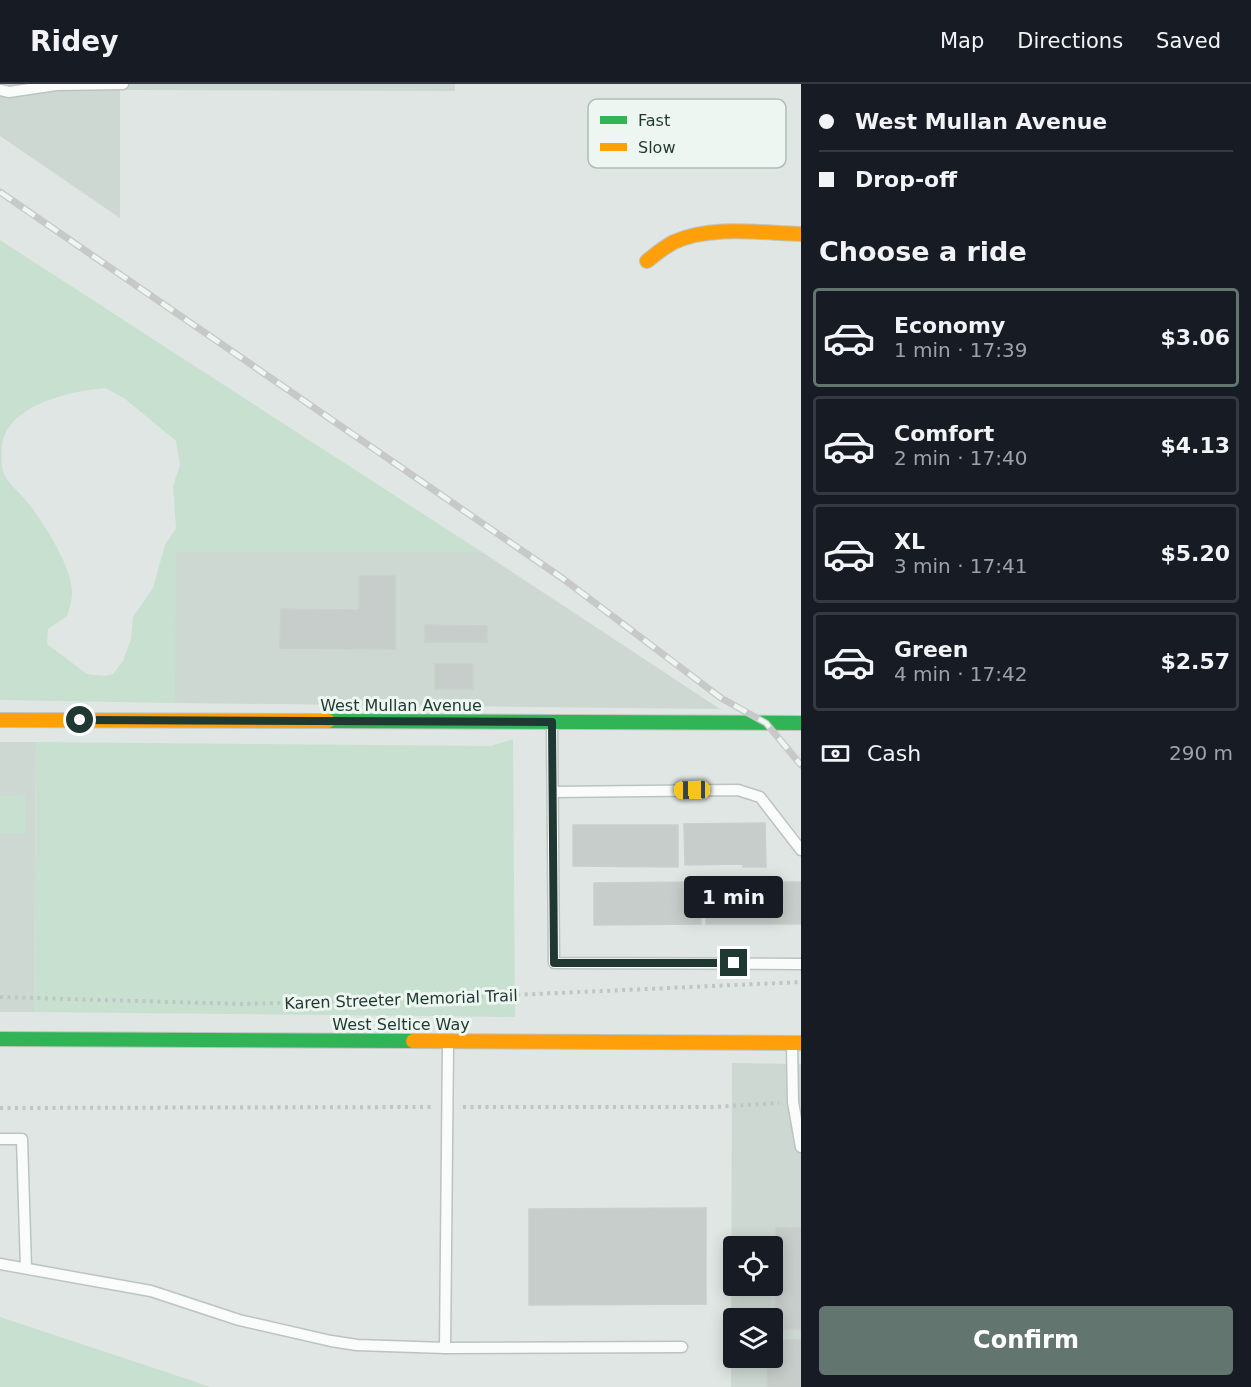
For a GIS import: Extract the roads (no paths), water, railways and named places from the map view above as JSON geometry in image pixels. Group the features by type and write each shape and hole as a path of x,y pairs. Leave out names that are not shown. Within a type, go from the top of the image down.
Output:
{"street":[{"path":"647,261 665,247 691,236 801,234"},
{"name":"West Mullan Avenue","path":"0,720 801,723"},
{"name":"West Seltice Way","path":"0,1039 796,1043"}],"lane":[{"path":"0,90 9,92 56,85 123,84"},
{"path":"552,722 554,963 801,964"},
{"path":"553,792 738,790 760,797 801,850"},
{"path":"445,1348 448,1041"},
{"path":"796,1043 793,1102 801,1147"},
{"path":"0,1139 22,1139 26,1268"},
{"path":"0,1264 151,1291 239,1320 357,1345 445,1348 682,1347"}],"railway":[{"path":"0,192 562,578 721,698 766,723 801,765"}]}
